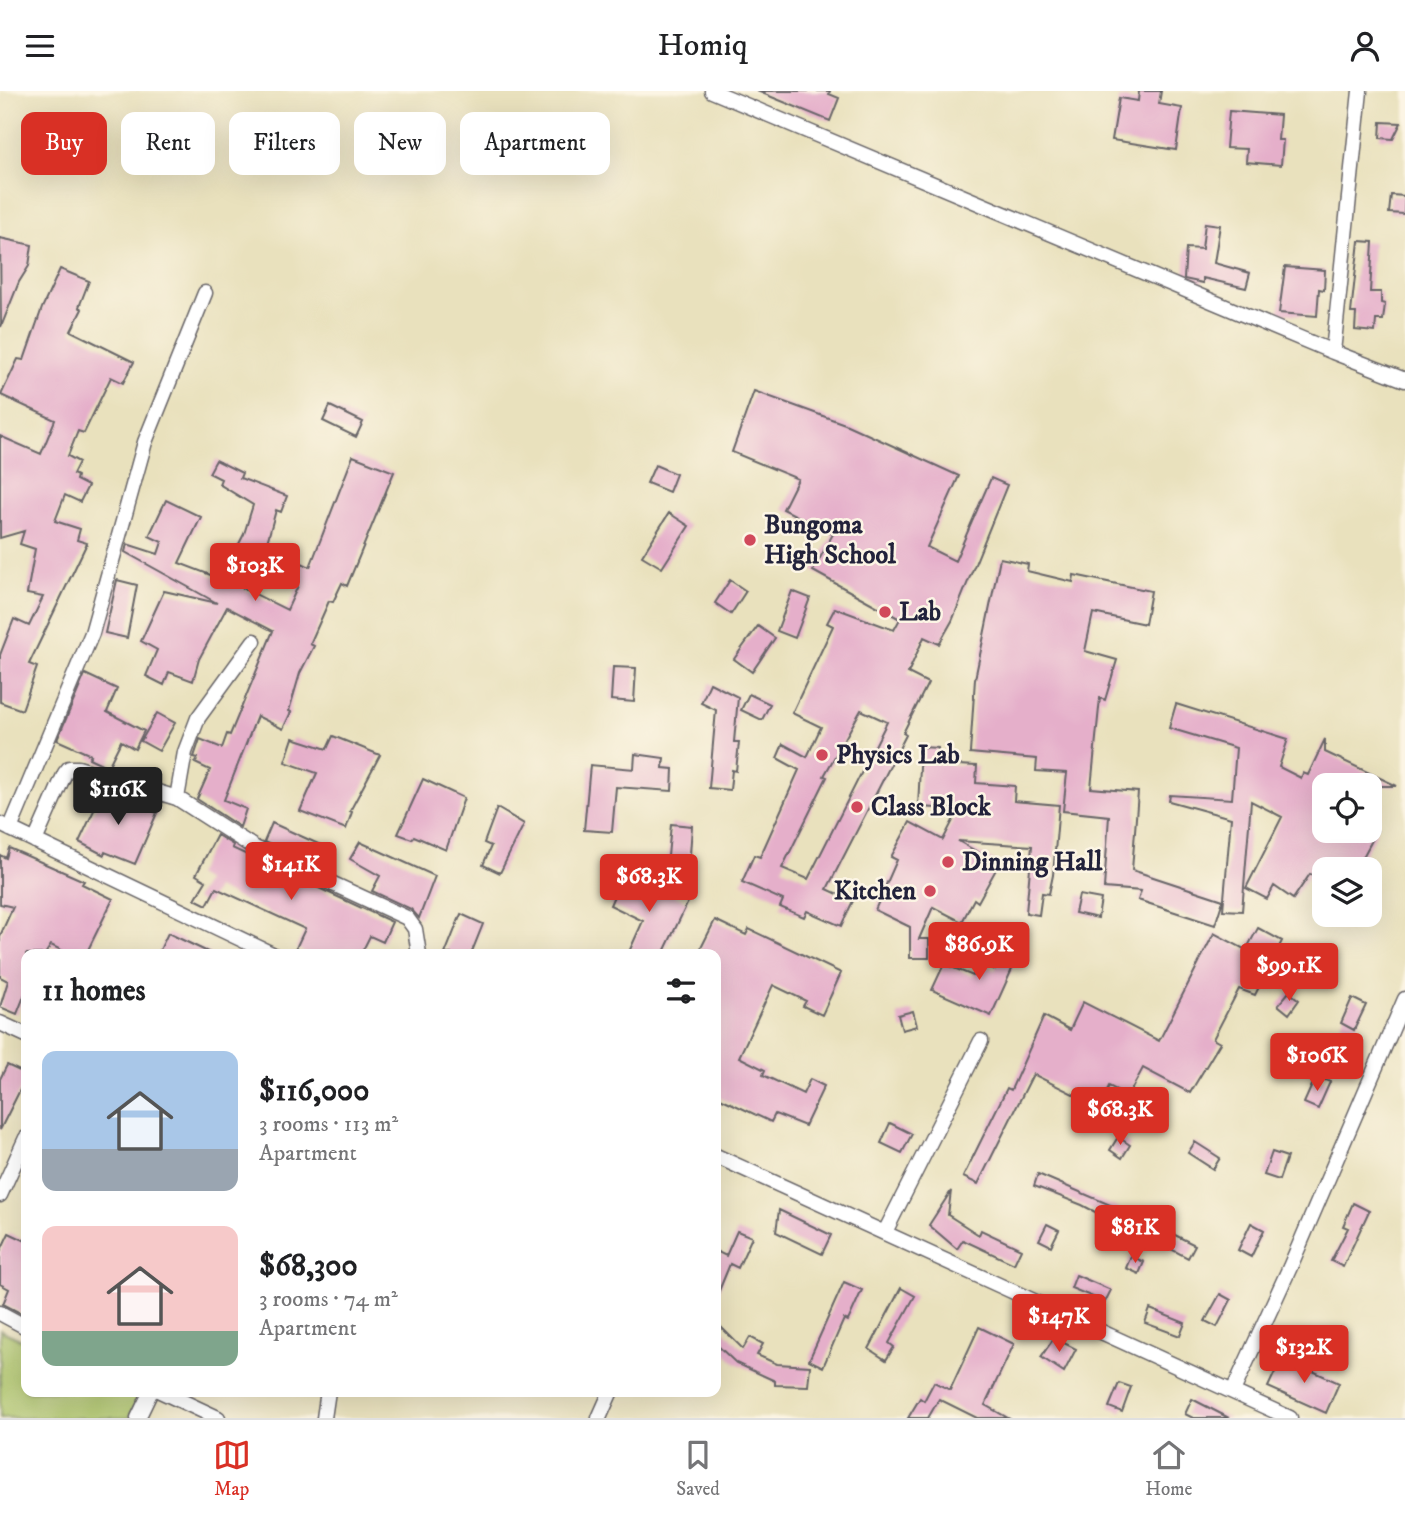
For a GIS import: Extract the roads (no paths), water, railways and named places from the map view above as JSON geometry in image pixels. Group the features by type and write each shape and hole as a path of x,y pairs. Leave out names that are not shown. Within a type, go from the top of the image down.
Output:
{"street":[{"path":"712,91 1405,380"},
{"path":"1333,352 1360,91"},
{"path":"205,293 145,442 92,633 5,826 262,949"},
{"path":"177,798 185,752 198,718 254,641"},
{"path":"35,841 69,768 177,798 255,848 407,918 415,929 418,949"},
{"path":"1233,1391 1290,1267 1405,999"},
{"path":"0,1023 21,1033"},
{"path":"885,1232 981,1041"},
{"path":"0,1195 21,1149"},
{"path":"721,1159 1290,1418"},
{"path":"0,1313 21,1324"},
{"path":"138,1418 148,1397"},
{"path":"173,1397 218,1418"},
{"path":"324,1418 327,1397"},
{"path":"599,1418 608,1397"}],"place":[{"name":"Bungoma High School","path":"750,540"},
{"name":"Lab","path":"885,612"},
{"name":"Physics Lab","path":"822,755"},
{"name":"Class Block","path":"857,807"},
{"name":"Dinning Hall","path":"948,862"},
{"name":"Kitchen","path":"930,891"}]}
